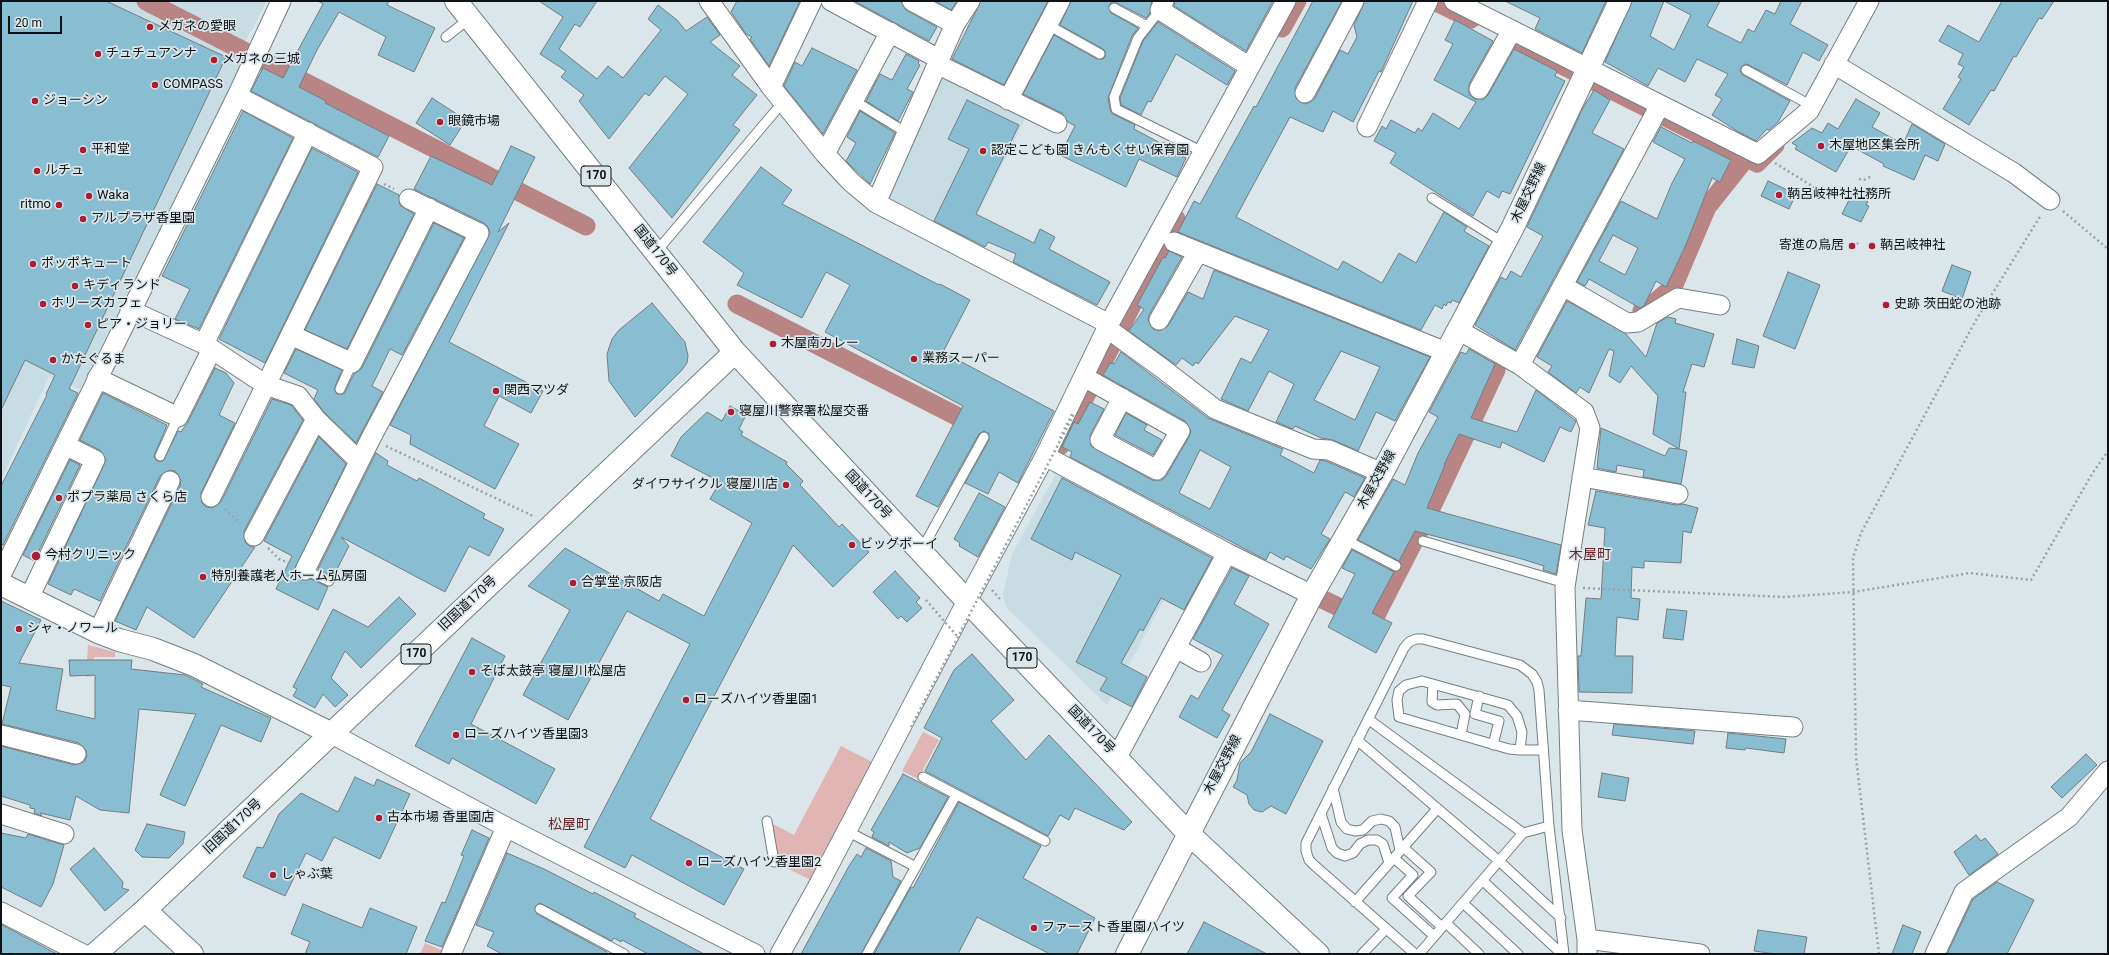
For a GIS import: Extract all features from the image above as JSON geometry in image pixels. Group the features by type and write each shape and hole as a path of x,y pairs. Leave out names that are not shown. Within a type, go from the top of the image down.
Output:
{"main road":[{"name":"国道170号","path":"456,1 735,352 967,601 1188,833 1318,954"},
{"name":"木屋交野線","path":"1127,954 1175,862 1188,833 1312,595 1382,473 1504,243 1620,1"},
{"name":"旧国道170号","path":"95,954 145,910 735,352"},
{"path":"1,584 98,632 119,640 153,648 194,665 332,734"},
{"path":"145,910 192,954"}],"street":[{"path":"1,575 130,310 237,96 281,1"},
{"path":"770,87 812,1"},
{"path":"832,1 890,32 938,62 1008,100 1057,123"},
{"path":"912,1 955,24"},
{"path":"876,203 955,24 970,1"},
{"path":"1008,100 1060,1"},
{"path":"780,954 847,831 967,601 1045,456 1090,380 1112,331 1203,152 1286,1"},
{"path":"1305,92 1354,1"},
{"path":"1454,1 1508,36 1584,76 1660,105 1758,154 1809,111 1869,1"},
{"path":"1367,127 1427,3"},
{"path":"716,5 770,87 825,154 851,182 876,203 1112,331 1215,409 1312,449 1329,450 1382,473"},
{"path":"1162,5 1250,67"},
{"path":"825,154 890,32"},
{"path":"1479,89 1508,36"},
{"path":"1834,64 2014,173 2050,200"},
{"path":"211,497 373,167 237,96"},
{"path":"1520,365 1660,105"},
{"path":"97,378 178,417 208,346 308,132"},
{"path":"305,570 359,461 479,233 409,199"},
{"path":"291,335 352,363 429,208"},
{"path":"1174,242 1446,352"},
{"path":"1159,320 1198,252"},
{"path":"1563,286 1627,323 1638,322 1678,298 1720,305"},
{"path":"130,310 208,346 266,385 298,396 316,419 359,461"},
{"path":"1458,330 1520,365 1584,412 1590,428 1565,585 1572,830 1587,946 1700,954"},
{"path":"1090,380 1122,398"},
{"path":"254,536 316,419"},
{"path":"29,598 95,460 65,445"},
{"path":"1045,456 1227,553 1312,595"},
{"path":"1582,477 1678,494"},
{"path":"98,632 170,481"},
{"path":"1117,757 1227,553"},
{"path":"1176,648 1201,662"},
{"path":"1568,710 1793,727"},
{"path":"332,734 506,827 755,954"},
{"path":"1,736 76,754"},
{"path":"1935,954 1964,892 2069,817 2108,771"},
{"path":"1,814 64,834"},
{"path":"456,952 506,827"},
{"path":"1,912 83,954"}],"lane":[{"path":"1162,5 1138,38 1114,97 1116,109 1203,152"},
{"path":"1114,8 1147,26"},
{"path":"446,37 470,18"},
{"path":"1048,25 1100,54"},
{"path":"1746,70 1812,106"},
{"path":"853,100 907,132"},
{"path":"656,252 783,102"},
{"path":"1432,198 1504,243"},
{"path":"340,389 352,363"},
{"path":"160,456 178,417"},
{"path":"921,552 984,437"},
{"path":"1344,539 1396,566"},
{"path":"1423,541 1565,585"},
{"path":"305,570 329,581"},
{"path":"1414,954 1309,860 1306,851 1306,843 1404,648 1409,642 1416,639 1423,639 1520,665 1532,674 1537,682 1539,690 1542,750 1549,826 1561,918 1563,954"},
{"path":"1520,750 1522,732 1516,716 1508,705 1422,681 1406,685 1399,692 1396,700 1399,717 1493,744 1520,750 1542,750"},
{"path":"1433,684 1432,702 1437,706 1457,704 1465,714 1461,735"},
{"path":"1479,696 1475,714 1499,721 1493,744"},
{"path":"1368,719 1523,833"},
{"path":"1357,740 1498,860 1561,918"},
{"path":"923,777 1045,841"},
{"path":"1334,788 1341,822 1347,829 1355,831 1363,830 1372,821 1381,819 1389,821 1395,828 1397,855"},
{"path":"867,954 956,795"},
{"path":"1355,902 1437,809"},
{"path":"1321,814 1332,848 1337,853 1346,856 1352,853 1360,844 1368,840 1377,840 1397,855 1414,875 1392,898 1434,936"},
{"path":"767,821 774,862"},
{"path":"1419,954 1483,881 1498,860 1523,833 1549,826"},
{"path":"847,831 916,867"},
{"path":"1397,855 1431,872 1408,896 1479,954"},
{"path":"1483,881 1563,954"},
{"path":"1463,903 1518,954"},
{"path":"540,909 624,954"},
{"path":"1362,954 1386,929"}],"path":[{"path":"1773,162 1817,189"},
{"path":"368,176 405,195 409,199"},
{"path":"1859,178 1864,180 1870,177 1874,178"},
{"path":"1879,954 1856,757 1853,558 1861,533 1976,320 2050,200 2108,249"},
{"path":"911,727 957,636 1074,414 1072,414 1060,438"},
{"path":"371,438 552,525"},
{"path":"1565,585 1785,597 1853,592 1970,573 2031,580 2092,474 2108,451"},
{"path":"926,600 957,636"}],"shaded area":[{"name":"アルプラザ香里園","path":"1,1 267,1 244,44 243,62 80,389 49,376 1,480"},
{"path":"945,74 1027,115 962,246 887,201 938,77"},
{"path":"1056,474 1147,522 1076,657 1148,521 1194,545 1107,705 1006,607 1003,594 1012,554"},
{"path":"88,645 115,652 115,657 94,657 94,676 86,677"},
{"path":"923,732 939,740 918,779 902,771"},
{"path":"841,746 882,767 819,884 774,862 767,821 794,835"},
{"path":"425,943 450,954 420,954"}],"building":[{"name":"アルプラザ香里園","path":"1,1 106,1 226,57 69,389 78,393 3,545 1,544 1,486 47,395 46,394 55,375 25,360 1,410"},
{"path":"318,1 389,1 387,5 435,28 414,72 378,55 386,37 339,12 317,50 299,87 326,101 325,103 389,136 378,157 251,91 263,68 283,78 323,4"},
{"path":"539,1 597,1 580,27 575,24 559,49 597,79 608,66 623,78 661,30 648,19 658,5 677,20 686,31 707,17 720,35 710,42 740,66 732,75 757,95 733,125 740,130 672,218 629,168 688,94 665,76 649,96 645,93 609,139 579,101 584,95 561,77 566,71 540,54 563,17"},
{"path":"737,1 800,1 769,66 750,39 752,37 746,34 731,12"},
{"path":"854,1 901,1 906,10 937,27 929,41"},
{"path":"935,1 957,1 951,10"},
{"path":"981,1 1048,1 1004,85 952,59"},
{"path":"1071,1 1152,1 1150,13 1146,18 1117,3 1111,3 1109,5 1111,13 1138,28 1132,36 1108,98 1111,113 1135,125 1134,129 1162,144 1163,142 1182,151 1180,155 1186,158 1177,177 1139,159 1126,187 1060,155 1075,126 1068,122 1062,113 1023,94 1054,35 1097,59 1103,59 1105,57 1105,51 1103,49 1060,25"},
{"path":"1175,1 1273,1 1246,51 1174,6"},
{"path":"1313,1 1342,1 1295,88 1296,98 1305,104 1315,98 1340,50 1348,54 1357,37 1354,25 1365,1 1413,1 1381,72 1379,71 1353,122 1333,111 1323,132 1290,117 1236,217 1338,270 1343,261 1382,283 1399,253 1416,263 1444,212 1467,227 1464,231 1489,246 1459,303 1452,300 1451,303 1448,302 1446,306 1444,304 1442,309 1435,305 1421,330 1178,232 1194,201 1200,204 1254,106 1256,107"},
{"path":"1505,1 1606,1 1582,53 1535,29 1540,18"},
{"path":"1632,1 1664,1 1720,1 1707,26 1741,43 1748,29 1754,32 1766,10 1775,14 1781,1 1802,1 1790,24 1828,45 1819,61 1803,52 1787,85 1749,65 1745,64 1741,67 1740,71 1743,75 1790,101 1778,122 1769,130 1767,129 1756,141 1712,115 1722,99 1715,95 1728,74 1697,59 1685,82 1658,68 1648,86 1605,62","holes":["1664,1 1691,15 1674,50 1650,36"]},
{"path":"2002,1 2054,1 2042,19 2039,18 2016,57 2014,56 1994,91 1991,90 1969,125 1943,109 1961,79 1958,77 1964,67 1958,64 1963,54 1939,41 1948,25 1979,42"},
{"path":"1455,20 1493,41 1469,84 1469,94 1474,99 1484,99 1488,95 1514,49 1557,71 1555,76 1565,81 1510,194 1502,191 1499,198 1487,191 1473,216 1390,163 1396,153 1374,141 1382,126 1386,129 1391,120 1415,133 1418,128 1422,131 1433,113 1459,129 1476,102 1434,80 1453,44 1445,40"},
{"path":"1158,22 1235,71 1227,85 1176,54 1151,102 1148,101 1141,115 1121,105 1120,98 1143,41"},
{"path":"812,48 857,70 823,134 784,86 795,62 802,66"},
{"path":"906,54 919,61 918,64 920,65 907,89 913,92 898,121 866,101 880,74 892,80"},
{"path":"1594,90 1610,100 1592,133 1624,149 1515,350 1475,325 1501,277 1506,280 1511,271 1521,277 1543,236 1527,227 1583,108"},
{"path":"432,98 466,120 450,145 416,123"},
{"path":"1856,99 1880,113 1872,127 1903,144 1912,124 1945,144 1938,161 1925,155 1914,180 1883,166 1884,164 1851,146 1836,172 1795,149 1797,146 1792,143 1812,128 1822,133 1828,123 1838,129"},
{"path":"967,100 1019,125 976,214 1034,243 1040,229 1055,237 1049,249 1110,282 1097,305 1013,262 1016,254 988,242 985,247 934,221 969,149 948,139"},
{"path":"243,111 293,138 199,329 175,319 190,289 162,276"},
{"path":"860,111 895,133 870,184 846,161 856,143 847,137"},
{"path":"1661,127 1692,143 1693,141 1731,160 1720,182 1712,178 1685,247 1666,287 1656,281 1644,306 1640,308 1589,279 1585,286 1577,282 1621,201 1657,219 1672,183 1685,159 1653,142","holes":["1613,235 1638,248 1625,275 1599,261"]},
{"path":"511,146 535,157 498,232 509,223 449,342 543,391 531,413 499,396 484,426 519,444 495,489 410,444 411,435 390,425 490,233 488,227 484,223 414,189 431,156 492,185"},
{"path":"312,148 358,172 265,363 219,339"},
{"path":"761,167 792,190 782,204 970,300 943,352 1054,411 1018,483 999,472 988,494 965,483 989,440 989,434 984,431 979,434 938,507 916,496 963,406 825,332 850,285 826,272 802,318 737,285 744,273 703,242"},
{"name":"鞆呂岐神社社務所","path":"1768,181 1796,194 1789,209 1761,196"},
{"path":"377,184 399,195 400,205 414,214 347,349 305,330"},
{"path":"1852,194 1868,202 1866,205 1869,206 1861,222 1842,214"},
{"path":"434,223 464,238 402,355 390,349 372,386 383,392 356,443 324,412 314,399 318,390 284,373 296,349 342,370 334,389 337,394 344,394 354,374 362,368"},
{"path":"1169,251 1182,257 1149,315 1148,320 1153,329 1159,331 1168,326 1188,292 1203,299 1214,270 1430,357 1395,421 1376,412 1358,451 1333,440 1321,438 1295,426 1293,429 1276,422 1294,384 1269,371 1248,411 1221,399 1241,358 1251,363 1269,330 1235,316 1198,364 1196,362 1193,366 1182,358 1176,365 1129,331 1144,309 1137,305 1163,257 1165,258","holes":["1341,351 1380,367 1355,420 1314,400"]},
{"path":"1952,265 1971,272 1962,299 1942,291"},
{"path":"1788,272 1820,285 1795,349 1763,336"},
{"path":"1567,301 1625,333 1646,357 1657,323 1668,317 1676,319 1675,323 1714,334 1704,367 1692,364 1683,392 1686,392 1679,449 1653,434 1658,396 1631,366 1620,383 1609,376 1614,351 1609,349 1589,393 1580,387 1576,393 1548,372 1552,366 1537,357"},
{"path":"652,303 685,342 688,356 687,363 682,370 635,417 609,381 607,354 612,339 619,330"},
{"path":"1737,339 1759,346 1754,368 1732,364"},
{"path":"1469,349 1495,364 1471,418 1517,432 1536,390 1576,421 1571,432 1560,427 1544,462 1502,442 1500,448 1459,434 1444,465 1427,508 1561,545 1556,574 1543,570 1544,566 1522,559 1415,531 1399,561 1358,540 1393,479 1405,485 1418,453 1438,417 1429,412 1461,352 1466,354"},
{"path":"1121,352 1208,418 1283,449 1280,455 1314,473 1320,460 1326,461 1365,478 1354,497 1345,492 1321,534 1330,539 1311,569 1286,556 1284,560 1270,552 1266,560 1070,457 1072,452 1062,447 1074,422 1078,424 1090,402 1104,409 1090,435 1091,446 1152,480 1162,480 1166,476 1189,437 1191,431 1185,421 1103,375 1110,363 1114,364","holes":["1200,450 1231,467 1210,509 1179,493"]},
{"path":"215,368 226,373 234,383 219,415 235,423 201,493 202,503 206,507 212,508 221,502 272,399 291,405 303,420 244,531 245,542 249,546 255,547 194,638 147,607 136,630 115,621 180,486 181,480 175,471 170,470 160,476 100,601 74,589 71,595 48,584 106,460 100,450 80,440 103,393 167,425 154,456 157,461 163,461 178,431 181,432 188,422"},
{"path":"730,406 746,415 739,429 743,432 741,435 787,462 786,464 803,481 800,485 839,527 842,524 869,552 833,587 793,545 650,819 744,869 724,905 632,855 625,868 584,847 690,644 627,611 568,720 523,695 570,610 528,586 565,548 659,601 663,594 704,616 752,523 710,499 720,482 671,456 681,437 707,412 722,421"},
{"path":"1126,413 1147,425 1144,430 1162,440 1153,455 1115,435"},
{"path":"1601,428 1665,456 1669,448 1687,451 1681,484 1643,477 1644,470 1617,465 1616,472 1597,468"},
{"path":"319,437 346,464 294,570 296,576 300,580 311,579 328,587 318,610 276,589 292,556 264,541"},
{"path":"376,453 388,461 387,465 417,481 419,478 485,514 483,518 504,529 489,556 469,546 445,592 341,537 349,546 333,577 318,569"},
{"path":"70,460 80,465 34,561 23,555"},
{"path":"1062,478 1212,558 1184,610 1161,598 1143,631 1140,629 1121,663 1147,677 1132,707 1100,690 1107,678 1076,662 1121,575 1075,552 1072,560 1031,539"},
{"path":"1596,491 1676,505 1683,504 1698,508 1691,533 1683,531 1681,563 1644,561 1644,568 1632,567 1631,598 1640,599 1638,620 1617,617 1615,656 1633,656 1632,693 1579,692 1578,656 1581,656 1586,598 1601,599 1605,528 1588,525"},
{"path":"979,493 1005,507 978,557 959,546 960,543 954,539"},
{"path":"1352,550 1394,572 1372,613 1392,623 1376,653 1328,627 1355,574 1342,568"},
{"path":"1232,568 1249,576 1234,604 1269,624 1222,710 1230,715 1217,738 1179,717 1191,695 1198,699 1223,655 1193,639"},
{"path":"895,571 920,598 916,602 922,608 907,622 901,616 898,619 873,592"},
{"path":"399,597 416,614 361,668 345,651 331,678 348,695 335,707 323,694 315,708 293,696 297,689 293,687 333,609 368,627"},
{"path":"1,601 41,620 19,663 63,669 56,710 95,719 95,675 70,676 69,660 132,660 131,669 185,675 203,684 201,687 271,718 261,742 221,725 185,806 160,795 196,714 139,709 129,813 100,810 76,796 70,820 40,813 42,816 34,813 35,809 30,808 30,805 1,796 1,746 74,765 84,762 87,756 86,751 79,743 2,724 11,687 1,685"},
{"path":"1667,609 1687,611 1683,640 1663,638"},
{"name":"ローズハイツ香里園3","path":"472,638 505,656 471,724 555,769 536,804 452,758 449,764 415,746"},
{"path":"972,654 1014,700 991,721 1026,760 1049,735 1132,822 1124,830 1075,808 1069,820 1060,815 1048,836 925,771 942,738 924,728 954,670"},
{"path":"1270,714 1323,741 1286,814 1271,806 1262,812 1254,810 1249,804 1247,795 1233,787 1237,780 1240,763 1251,752"},
{"path":"1614,724 1695,731 1693,744 1612,735"},
{"path":"1728,733 1786,739 1784,753 1746,748 1745,750 1726,748"},
{"path":"2086,754 2097,765 2062,798 2051,787"},
{"path":"1602,773 1629,778 1625,801 1598,797"},
{"path":"903,774 948,797 920,848 907,853 889,842 889,846 872,837 874,832 871,830"},
{"path":"355,777 374,786 377,779 410,794 380,859 334,837 322,861 306,853 285,896 243,877 257,847 263,848 279,814 301,793 338,812"},
{"path":"959,802 1041,846 1023,878 1095,918 1077,954 1050,954 977,917 958,954 874,954 911,887 913,888"},
{"path":"147,824 185,832 183,844 169,858 142,857 135,850"},
{"path":"472,830 489,838 442,947 425,941 442,902 445,903 464,856 461,855"},
{"path":"1,833 26,838 28,834 64,845 53,884 41,907 1,887"},
{"path":"1976,835 1981,841 1985,838 1998,854 1969,875 1954,852"},
{"path":"94,848 123,882 122,888 129,890 105,911 70,869"},
{"path":"866,848 891,861 893,877 901,881 861,954 801,954 849,866 857,854 861,857"},
{"path":"507,853 544,869 593,894 594,892 636,914 634,917 704,954 648,954 622,940 621,942 614,938 612,941 540,903 535,907 537,914 607,952 606,954 502,954 487,946 494,932 476,925"},
{"path":"1997,882 2034,900 2007,954 1947,954 1973,899"},
{"path":"303,904 362,928 370,908 417,927 406,954 305,954 310,942 291,934"},
{"path":"1204,922 1267,954 1187,954"},
{"path":"1,924 6,927 57,954 1,954"},
{"path":"1903,925 1921,932 1912,954 1892,954"},
{"path":"1758,930 1807,937 1804,954 1776,954 1754,951"}],"waterway":[{"path":"146,1 586,226"},
{"path":"1282,28 1297,1"},
{"path":"1434,1 1471,19"},
{"path":"1520,44 1757,163 1775,145"},
{"path":"1642,311 1650,307 1673,287 1707,207 1746,158"},
{"path":"1060,446 1176,219"},
{"path":"737,304 980,428"},
{"path":"1299,588 1372,623 1434,502 1496,370"}],"place":[{"name":"メガネの愛眼","path":"150,27"},
{"name":"チュチュアンナ","path":"98,54"},
{"name":"メガネの三城","path":"214,60"},
{"name":"COMPASS","path":"155,85"},
{"name":"ジョーシン","path":"35,101"},
{"name":"眼鏡市場","path":"440,122"},
{"name":"木屋地区集会所","path":"1821,146"},
{"name":"平和堂","path":"83,150"},
{"name":"認定こども園 きんもくせい保育園","path":"983,151"},
{"name":"ルチュ","path":"37,171"},
{"name":"鞆呂岐神社社務所","path":"1779,195"},
{"name":"Waka","path":"89,196"},
{"name":"ritmo","path":"59,205"},
{"name":"アルプラザ香里園","path":"83,219"},
{"name":"寄進の鳥居","path":"1852,246"},
{"name":"鞆呂岐神社","path":"1872,246"},
{"name":"ポッポキュート","path":"33,264"},
{"name":"キディランド","path":"75,286"},
{"name":"ホリーズカフェ","path":"43,304"},
{"name":"史跡 茨田蛇の池跡","path":"1886,305"},
{"name":"ピア・ジョリー","path":"88,325"},
{"name":"木屋南カレー","path":"773,344"},
{"name":"業務スーパー","path":"914,359"},
{"name":"かたぐるま","path":"53,360"},
{"name":"関西マツダ","path":"496,391"},
{"name":"寝屋川警察署松屋交番","path":"731,412"},
{"name":"ダイワサイクル 寝屋川店","path":"786,485"},
{"name":"ポプラ薬局 さくら店","path":"59,498"},
{"name":"ビッグボーイ","path":"852,545"},
{"name":"今村クリニック","path":"36,556"},
{"name":"特別養護老人ホーム弘房園","path":"203,577"},
{"name":"合掌堂 京阪店","path":"573,583"},
{"name":"シャ・ノワール","path":"19,629"},
{"name":"そば太鼓亭 寝屋川松屋店","path":"472,672"},
{"name":"ローズハイツ香里園1","path":"686,700"},
{"name":"ローズハイツ香里園3","path":"456,735"},
{"name":"古本市場 香里園店","path":"379,818"},
{"name":"ローズハイツ香里園2","path":"689,863"},
{"name":"しゃぶ葉","path":"273,875"},
{"name":"ファースト香里園ハイツ","path":"1034,928"}],"district":[{"name":"木屋町","path":"1590,555"},
{"name":"松屋町","path":"569,825"}]}
